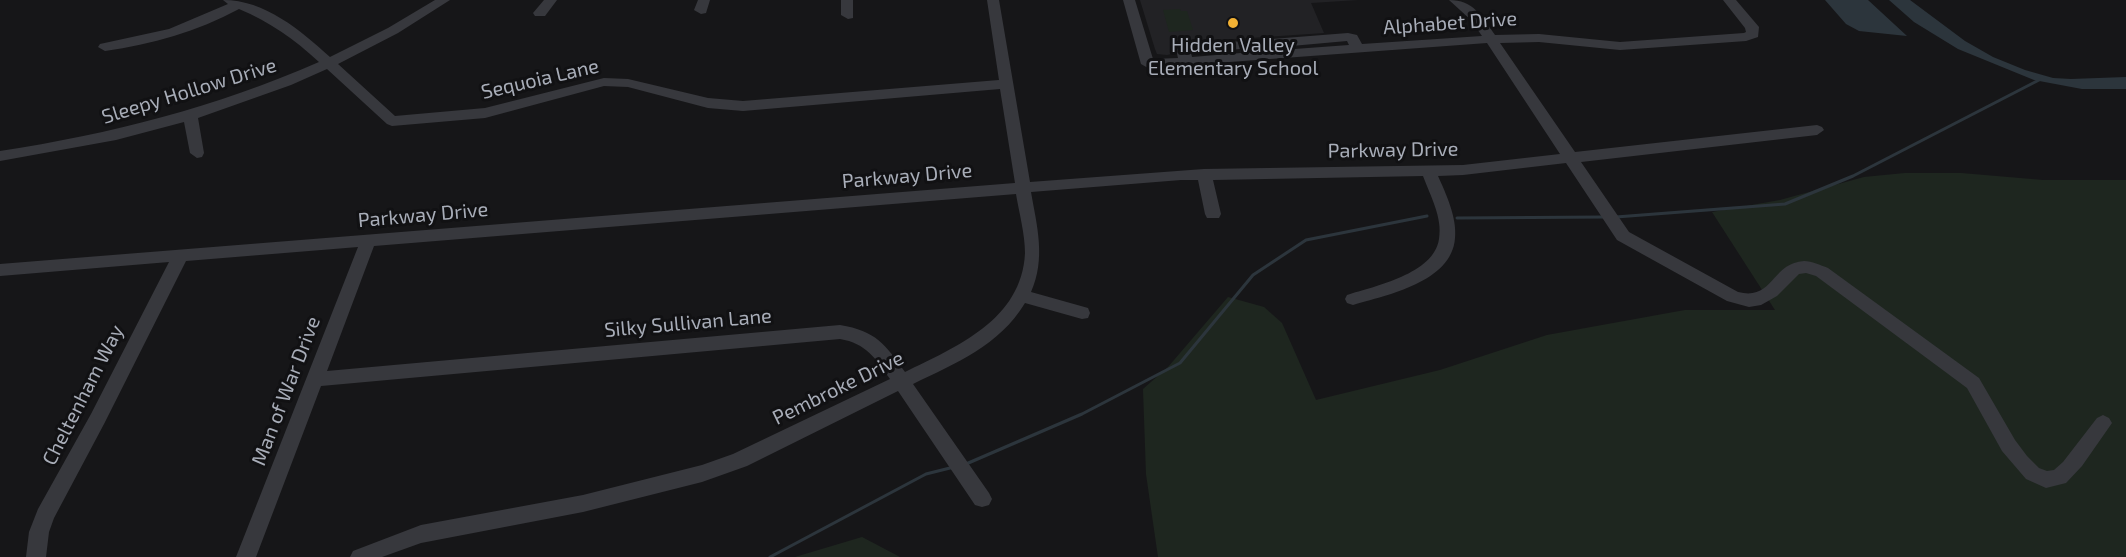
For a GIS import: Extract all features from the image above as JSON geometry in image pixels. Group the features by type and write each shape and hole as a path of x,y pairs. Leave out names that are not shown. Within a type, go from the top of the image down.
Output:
{"street":[{"name":"Sleepy Hollow Drive","path":"0,156 109,137 190,115 256,93 329,63 394,31 444,0"},
{"path":"540,13 550,0"},
{"path":"847,0 848,15"},
{"name":"Pembroke Drive","path":"360,557 421,534 645,490 709,472 740,460 902,382 983,340 1011,314 1023,296 1030,274 1033,251 993,0"},
{"name":"Alphabet Drive","path":"1130,0 1148,64 1186,61 1182,50 1245,45 1249,56 1492,39 1539,38 1620,46 1757,35 1729,0"},
{"path":"1455,0 1476,17 1492,39 1623,236 1713,286 1748,302 1762,300 1795,268 1808,267 1822,272 1973,383 1987,402 2021,465 2040,478 2048,480 2061,476 2103,423"},
{"name":"Sequoia Lane","path":"234,2 286,26 392,121 496,111 604,82 628,83 708,103 743,106 1006,84"},
{"path":"105,47 144,41 180,31 234,2"},
{"path":"190,115 196,153"},
{"name":"Parkway Drive","path":"0,270 1204,174 1429,172 1817,130"},
{"path":"1353,299 1416,278 1428,270 1443,253 1447,243 1447,220 1429,172"},
{"path":"1204,174 1213,214"},
{"name":"Man of War Drive","path":"246,557 368,241"},
{"name":"Cheltenham Way","path":"36,557 39,532 45,515 102,414 131,350 180,256"},
{"path":"1023,296 1082,313"},
{"name":"Silky Sullivan Lane","path":"315,379 840,332 853,334 873,342 982,499"}],"shaded area":[{"name":"Hidden Valley Elementary School","path":"1140,0 1358,0 1311,3 1324,33 1175,43 1175,53 1167,55 1157,54"},
{"path":"1825,0 1868,0 1907,36 1859,31 1846,24"},
{"path":"1889,0 1910,0 1965,41 1993,57 2025,70 2053,78 2126,77 2126,89 2082,89 2034,80 1958,49 1914,22"},
{"path":"1163,10 1187,11 1193,30 1169,32"},
{"path":"1905,173 1961,173 2043,180 2126,180 2126,557 1158,557 1146,474 1143,389 1168,367 1228,297 1264,307 1282,323 1316,400 1440,370 1547,335 1685,310 1775,310 1712,212 1780,200 1864,177"},
{"path":"862,537 900,557 795,557"}],"waterway":[{"path":"1616,217 1785,204 1853,176 2039,80"},
{"path":"966,464 1082,414 1180,363 1253,275 1306,240 1427,216"},
{"path":"1457,218 1604,217"},
{"path":"770,557 926,474 954,467"}],"place":[{"name":"Hidden Valley Elementary School","path":"1233,23"}]}
